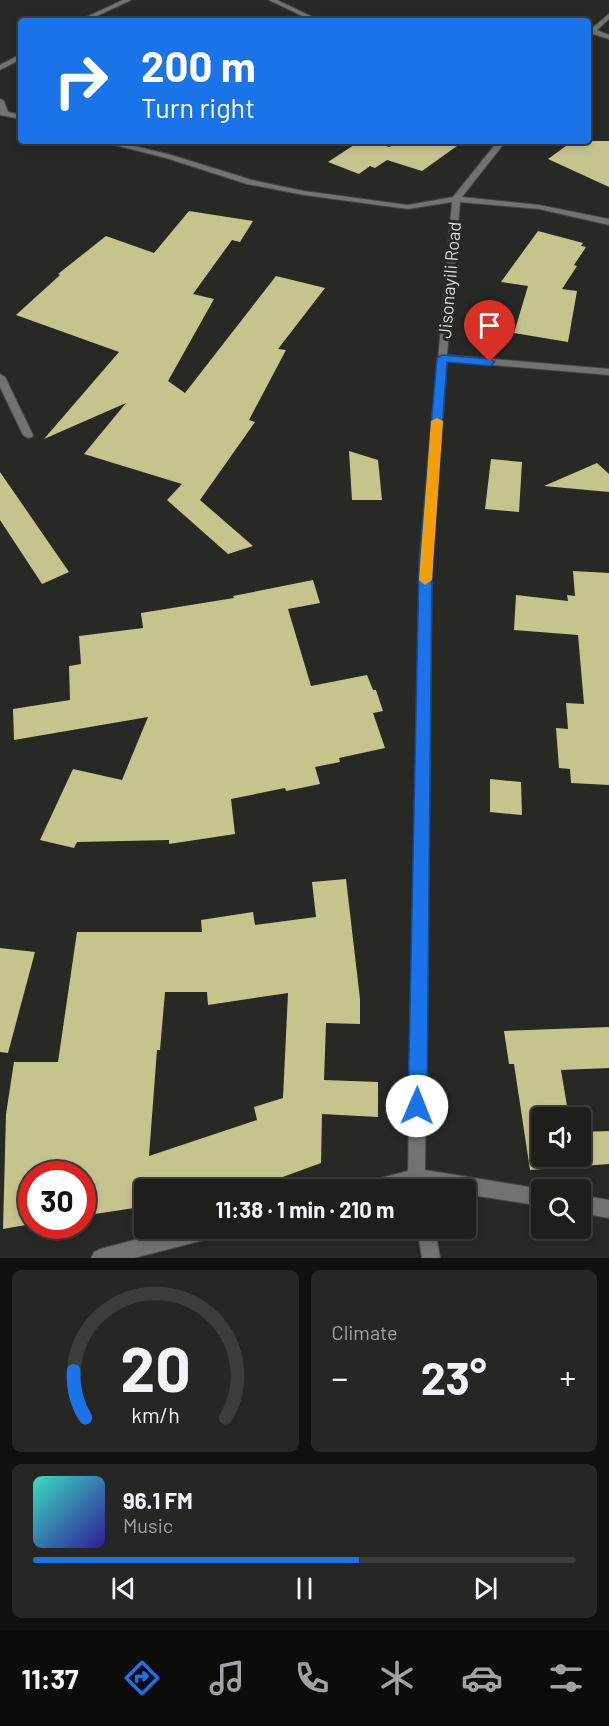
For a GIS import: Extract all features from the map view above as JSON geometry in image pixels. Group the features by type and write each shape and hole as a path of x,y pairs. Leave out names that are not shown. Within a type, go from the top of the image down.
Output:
{"street":[{"path":"88,18 128,0"},
{"path":"272,0 311,18"},
{"path":"591,32 609,16"},
{"path":"591,33 609,37"},
{"path":"0,68 18,58"},
{"path":"0,100 3,113 18,116"},
{"path":"116,144 168,156 250,182 304,193 408,207 456,200 539,207 609,222"},
{"name":"Jisonayili Road","path":"417,1179 426,563 442,358 456,200 500,144"},
{"path":"442,358 609,372"},
{"path":"0,377 28,435"},
{"path":"476,1190 531,1197"},
{"path":"591,1206 609,1209"},
{"path":"100,1258 173,1239"},
{"path":"428,1239 431,1258"}],"building":[{"path":"609,141 609,187 548,159 569,144"},
{"path":"355,144 380,144 389,147 396,144 460,144 422,171 387,160 375,168 370,166 359,174 328,162"},
{"path":"189,211 253,221 240,242 232,240 193,294 214,299 168,381 185,393 276,276 325,288 278,349 286,350 249,420 255,422 200,500 253,546 228,554 167,500 182,484 84,454 126,403 44,439 119,352 16,315 60,275 58,274 106,236 154,253"},
{"path":"538,231 583,243 581,246 586,247 562,289 577,291 568,342 514,333 528,286 501,282"},
{"path":"349,451 378,460 382,500 352,500"},
{"path":"491,459 522,462 519,512 485,509"},
{"path":"597,463 609,474 609,492 544,486"},
{"path":"0,472 69,572 42,584 0,520"},
{"path":"573,571 609,573 609,785 571,783 570,769 559,768 556,728 568,729 566,703 584,704 578,635 514,630 516,595 568,601 567,595 575,596"},
{"path":"313,580 320,603 288,609 311,686 367,675 373,690 376,690 383,711 373,713 385,748 339,758 340,762 315,767 320,784 286,791 285,788 231,799 235,834 169,844 169,840 77,842 74,848 40,840 73,769 122,780 148,717 14,740 13,709 70,700 69,666 81,664 79,636 143,628 141,613 234,598 233,596"},
{"path":"490,779 521,782 522,815 490,812"},
{"path":"346,879 360,999 360,1024 326,1023 324,1080 378,1082 378,1117 322,1114 321,1163 277,1179 134,1179 134,1208 96,1214 96,1161 18,1161 18,1226 3,1229 6,1114 14,1062 58,1062 77,932 202,932 201,920 253,912 255,925 316,917 312,882","holes":["165,992 207,992 208,1005 288,993 283,1098 254,1107 257,1120 149,1156 157,1050 160,1050"]},
{"path":"0,948 35,952 8,1053 0,1052"},
{"path":"609,1027 609,1068 561,1070 567,1107 531,1107 531,1167 570,1167 530,1170 514,1064 509,1064 504,1031"},
{"path":"609,1131 609,1164 591,1165 591,1132"}],"slow traffic":[{"path":"425,580 437,421"}],"route":[{"path":"417,1106 426,563 442,358 490,362"}]}
